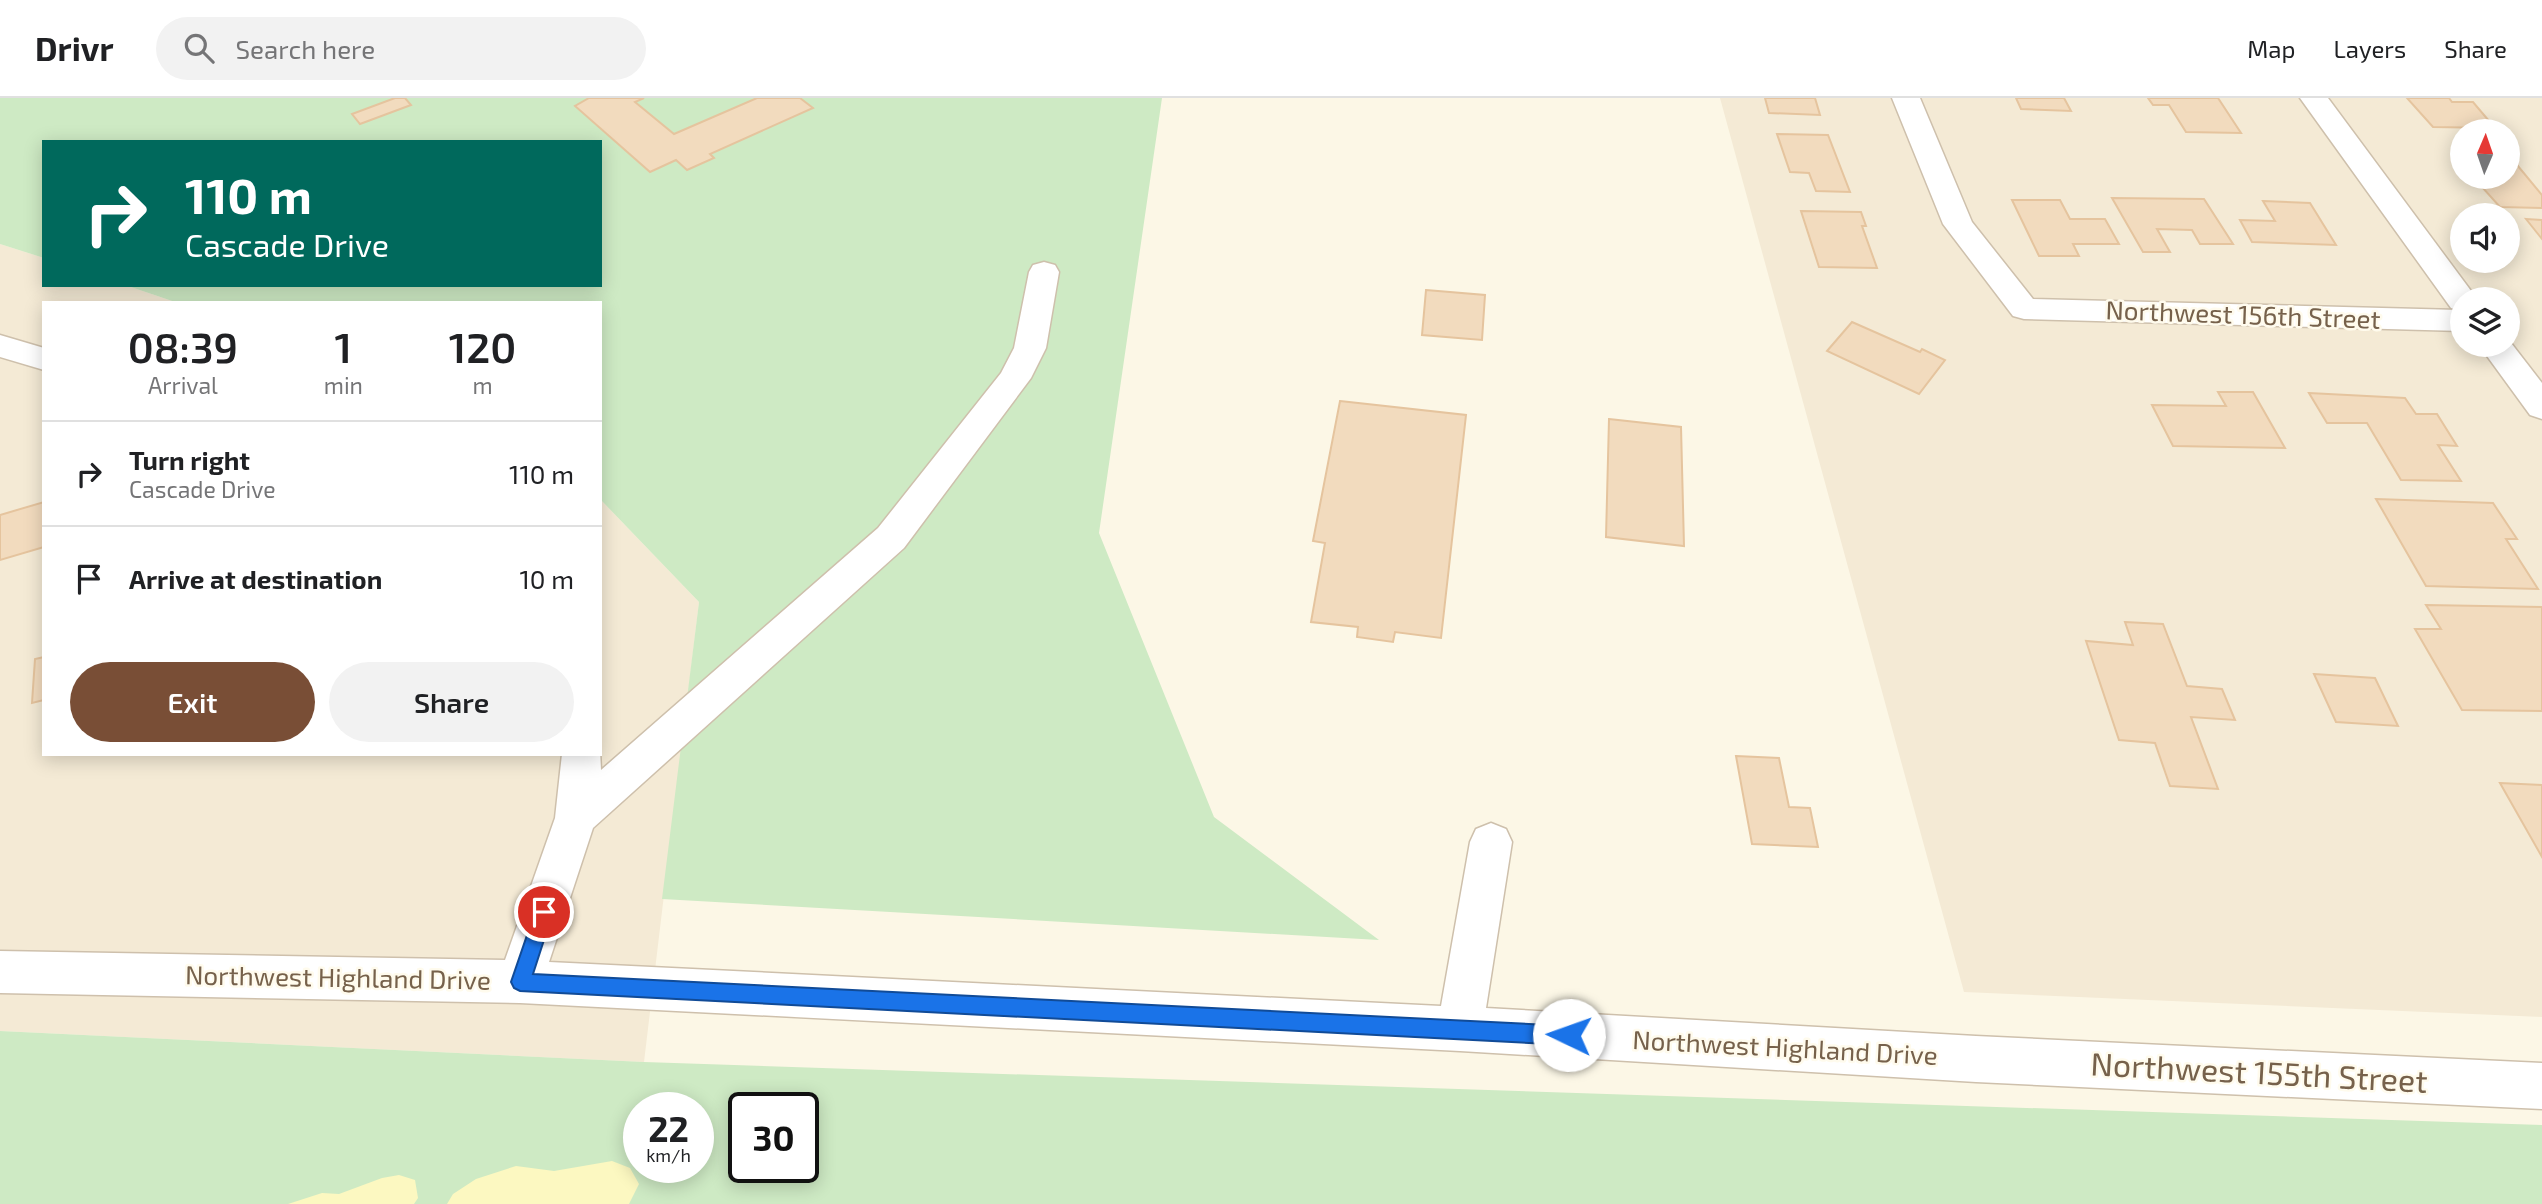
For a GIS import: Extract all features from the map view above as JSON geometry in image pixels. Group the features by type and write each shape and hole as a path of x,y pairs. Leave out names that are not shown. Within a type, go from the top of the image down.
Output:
{"street":[{"name":"Northwest 156th Street","path":"1906,98 1958,224 2024,309 2450,321"},
{"path":"2314,98 2452,287"},
{"path":"576,818 891,538 1015,378 1030,348 1044,272"},
{"path":"0,346 42,358"},
{"path":"2504,357 2542,407"},
{"path":"520,982 576,818 582,756"},
{"path":"1460,1029 1491,842"},
{"name":"Northwest Highland Drive","path":"0,972 520,982 1460,1029 1976,1059"},
{"name":"Northwest 155th Street","path":"1976,1059 2542,1086"}],"shaded area":[{"path":"1720,98 2542,98 2542,1017 1964,992"},
{"path":"0,244 42,257 42,287 131,287 172,301 42,301 42,756 602,756 602,501 699,602 644,1062 0,1031"}],"green space":[{"path":"0,98 1162,98 1099,533 1214,817 1379,940 662,899 699,602 602,501 602,301 172,301 131,287 602,287 602,140 42,140 42,257 0,244"},
{"path":"0,1031 644,1062 2542,1125 2542,1204 0,1204"}],"sand":[{"path":"612,1161 623,1165 623,1183 639,1184 629,1204 447,1204 453,1194 476,1179 516,1166 554,1171"},
{"path":"399,1175 415,1180 418,1198 414,1204 288,1204 322,1193 339,1194 382,1178"}],"building":[{"path":"395,98 405,98 411,105 360,124 352,114"},
{"path":"589,98 644,98 635,102 674,134 757,98 800,98 813,108 710,154 714,158 687,170 676,160 650,172 575,106"},
{"path":"1765,98 1815,98 1820,115 1769,113"},
{"path":"2016,98 2064,98 2071,111 2021,109"},
{"path":"2148,98 2218,98 2241,133 2186,132 2169,105 2153,105"},
{"path":"2407,98 2449,98 2452,102 2473,102 2487,119 2450,119 2450,127 2433,127"},
{"path":"1777,134 1828,135 1850,192 1816,191 1809,173 1790,172"},
{"path":"2520,168 2542,195 2542,208 2520,207 2520,203 2496,203 2484,189 2520,189"},
{"path":"2112,198 2204,199 2233,244 2200,244 2192,230 2157,229 2170,252 2143,252"},
{"path":"2012,200 2060,200 2070,219 2105,219 2119,244 2073,244 2079,256 2039,256"},
{"path":"2263,201 2310,203 2336,245 2252,242 2240,220 2275,221"},
{"path":"1801,211 1861,212 1866,226 1862,226 1877,268 1819,267"},
{"path":"2526,219 2542,220 2542,239"},
{"path":"1426,290 1485,295 1482,340 1422,335"},
{"path":"1852,322 1945,360 1919,394 1827,351"},
{"path":"2218,392 2253,392 2285,448 2173,446 2152,405 2226,406"},
{"path":"2309,393 2405,398 2416,414 2437,414 2457,446 2438,445 2461,481 2401,480 2367,423 2327,423"},
{"path":"1340,401 1466,415 1441,638 1395,632 1393,642 1357,637 1358,627 1311,622 1325,543 1313,541"},
{"path":"1609,419 1681,427 1684,546 1606,537"},
{"path":"2376,499 2493,503 2517,539 2506,539 2538,589 2426,586"},
{"path":"42,503 42,548 0,560 0,515"},
{"path":"2426,605 2542,607 2542,711 2462,710 2415,629 2441,629"},
{"path":"2125,622 2163,624 2187,686 2222,689 2235,720 2191,717 2218,789 2170,786 2155,743 2119,740 2086,641 2133,645"},
{"path":"42,657 42,700 32,703 35,659"},
{"path":"2314,674 2375,678 2398,726 2336,722"},
{"path":"1736,756 1779,758 1789,807 1810,808 1818,847 1752,844"},
{"path":"2500,783 2542,785 2542,857"}],"route":[{"path":"544,912 520,982 1569,1035"}]}
